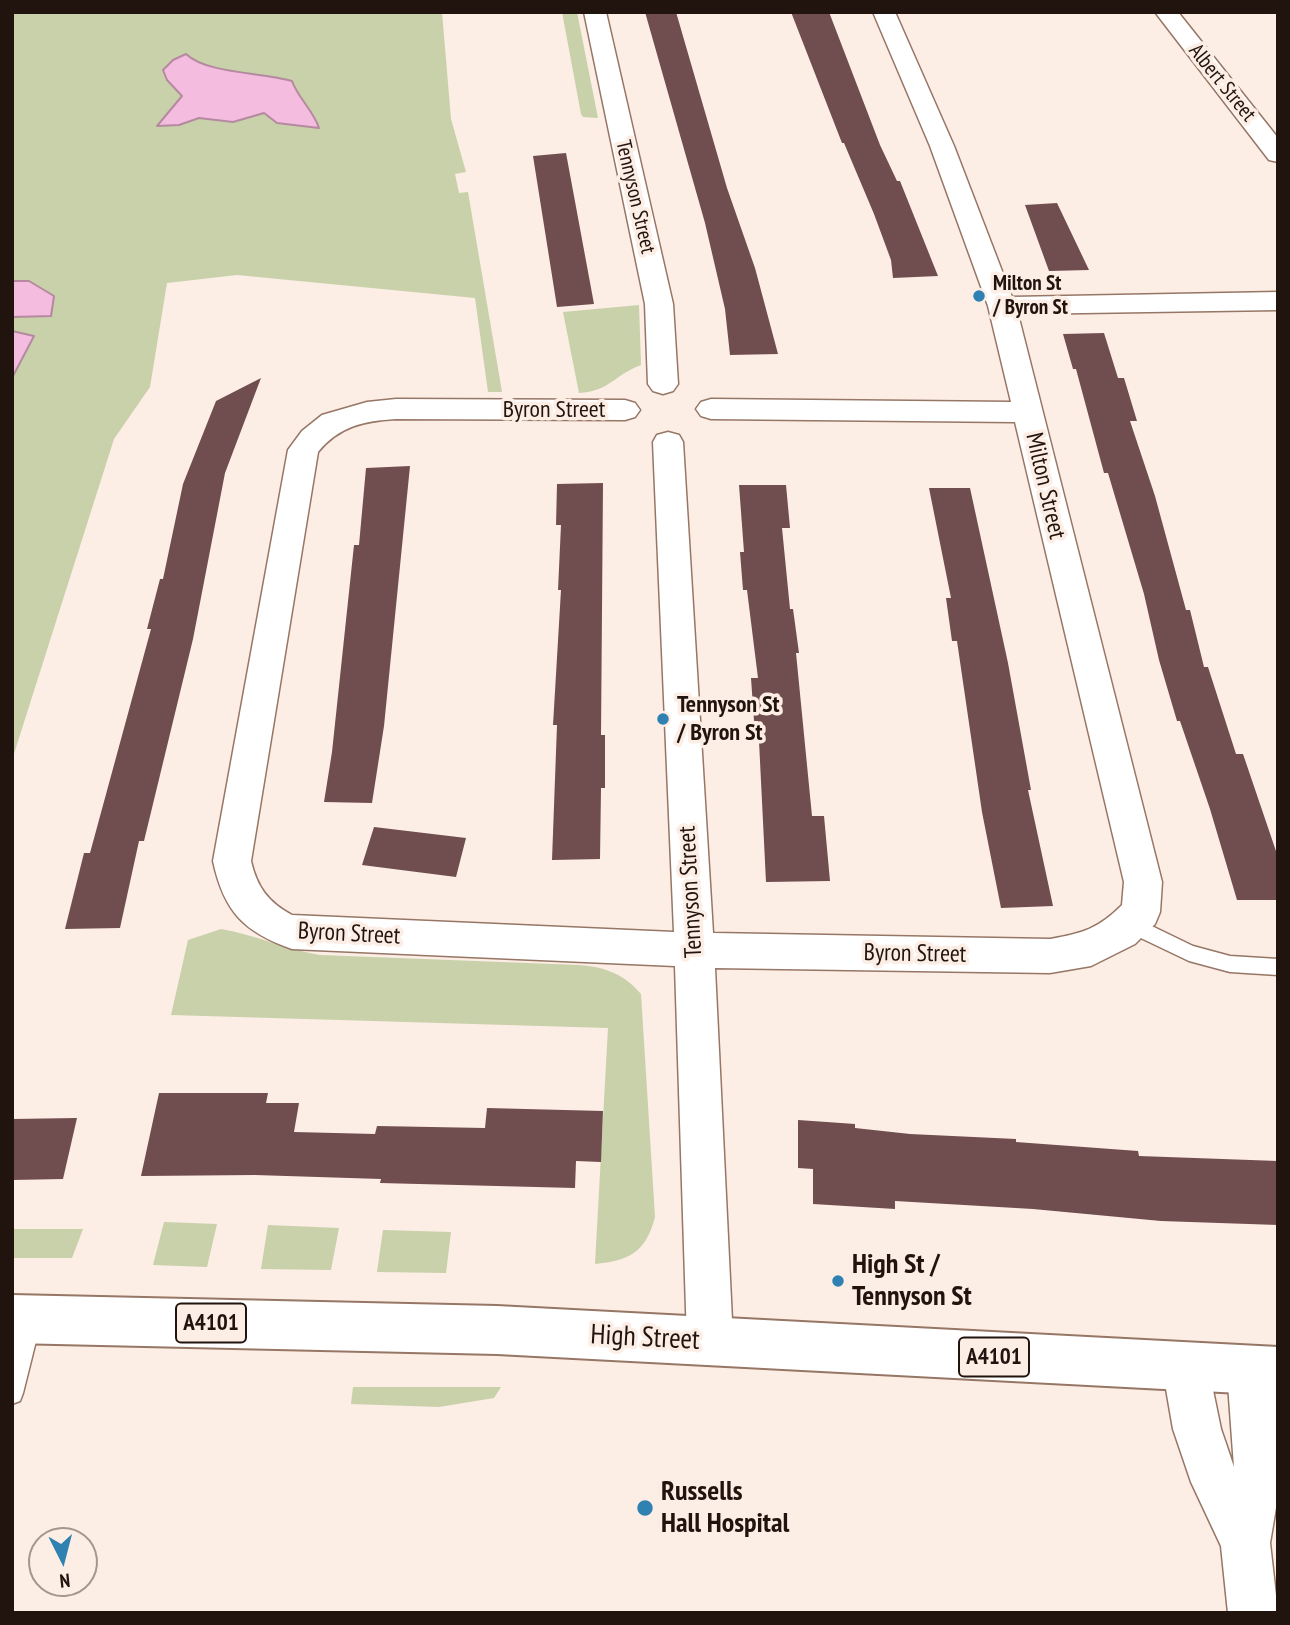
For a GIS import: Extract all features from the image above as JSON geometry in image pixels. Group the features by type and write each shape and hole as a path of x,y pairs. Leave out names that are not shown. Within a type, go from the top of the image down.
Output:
{"main road":[{"name":"High Street","path":"21,1319 497,1330 1264,1370"}],"street":[{"name":"Tennyson Street","path":"595,12 659,304 663,384"},
{"name":"Milton Street","path":"884,12 942,146 1002,306 1143,882 1141,912 1121,932 1091,949"},
{"name":"Albert Street","path":"1166,12 1266,120 1278,155"},
{"path":"1002,306 1278,301"},
{"path":"663,384 689,388 707,400 711,419 696,436 668,442 654,440 632,428 626,419 625,410 629,400 638,393 663,384"},
{"name":"Byron Street","path":"625,410 396,409 365,412 336,419 314,435 303,450 232,861 243,899 274,927 292,932 694,950 1050,956 1091,949"},
{"path":"711,409 1028,412"},
{"name":"Tennyson Street","path":"668,442 694,950 710,1341"},
{"path":"1185,1366 1197,1429 1214,1482 1245,1543"},
{"path":"1254,1613 1245,1543 1259,1464 1264,1370"}],"lane":[{"path":"1129,923 1189,953 1230,964 1278,967"},
{"path":"12,1392 21,1319"}],"green space":[{"path":"12,12 442,12 451,119 466,172 455,174 459,193 468,192 502,392 488,392 475,298 237,275 167,283 150,387 114,439 12,760"},
{"path":"562,12 577,12 598,118 583,117 581,114"},
{"path":"639,305 641,365 605,386 579,393 563,312"},
{"path":"221,929 320,955 579,965 606,970 628,981 641,994 655,1217 647,1239 627,1257 595,1264 608,1028 171,1015 188,940"},
{"path":"164,1222 217,1224 207,1267 153,1265"},
{"path":"268,1225 339,1228 331,1270 261,1269"},
{"path":"12,1229 83,1229 72,1258 12,1258"},
{"path":"383,1230 451,1232 446,1273 377,1272"},
{"path":"353,1387 501,1387 494,1398 439,1407 351,1404"}],"shaded area":[{"path":"186,54 195,61 221,69 292,81 319,128 277,123 264,113 233,122 199,118 179,125 157,126 182,96 167,80 163,70 173,60"},
{"path":"12,281 29,281 54,296 51,316 12,317"},
{"path":"12,331 34,336 12,378"}],"building":[{"path":"645,12 676,12 727,188 755,268 778,354 730,355 725,309 705,223"},
{"path":"791,12 829,12 880,145 897,181 900,181 938,276 893,278 891,260 874,214 842,143"},
{"path":"566,153 594,304 557,307 533,156"},
{"path":"1057,203 1089,270 1049,271 1025,205"},
{"path":"1104,333 1118,378 1124,378 1137,421 1130,421 1155,496 1186,610 1190,610 1204,667 1208,667 1236,754 1243,754 1278,857 1278,900 1237,900 1210,809 1180,721 1177,721 1144,594 1108,473 1104,473 1076,369 1073,369 1063,334"},
{"path":"261,378 225,473 193,639 144,841 139,841 120,928 65,929 84,853 90,853 151,629 147,629 160,579 163,579 183,484 216,401"},
{"path":"410,466 384,726 372,803 324,802 332,752 354,545 359,545 366,468"},
{"path":"603,483 601,735 605,735 605,788 601,788 600,859 552,860 557,725 553,725 561,590 558,590 561,525 556,525 557,484"},
{"path":"739,485 786,485 790,528 782,528 790,609 793,609 799,653 796,653 812,816 824,816 830,881 766,882 758,721 754,721 751,678 758,678 747,590 743,590 740,552 744,552"},
{"path":"929,488 970,488 1008,663 1031,790 1028,790 1053,906 1001,908 982,812 957,641 952,641 946,598 951,598"},
{"path":"374,827 466,838 456,877 362,865"},
{"path":"159,1093 268,1093 266,1103 299,1103 294,1132 375,1134 377,1126 485,1128 487,1108 603,1111 601,1162 576,1161 575,1188 380,1183 381,1179 255,1175 141,1176"},
{"path":"77,1118 63,1179 12,1180 12,1119"},
{"path":"798,1120 855,1124 855,1128 910,1134 1016,1139 1016,1142 1138,1151 1139,1156 1278,1161 1278,1225 1161,1221 1033,1209 895,1201 895,1209 813,1204 813,1169 798,1168"}],"place":[{"name":"Milton St / Byron St","path":"979,296"},
{"name":"Tennyson St / Byron St","path":"663,719"},
{"name":"High St / Tennyson St","path":"838,1281"},
{"name":"Russells Hall Hospital","path":"645,1508"}]}
